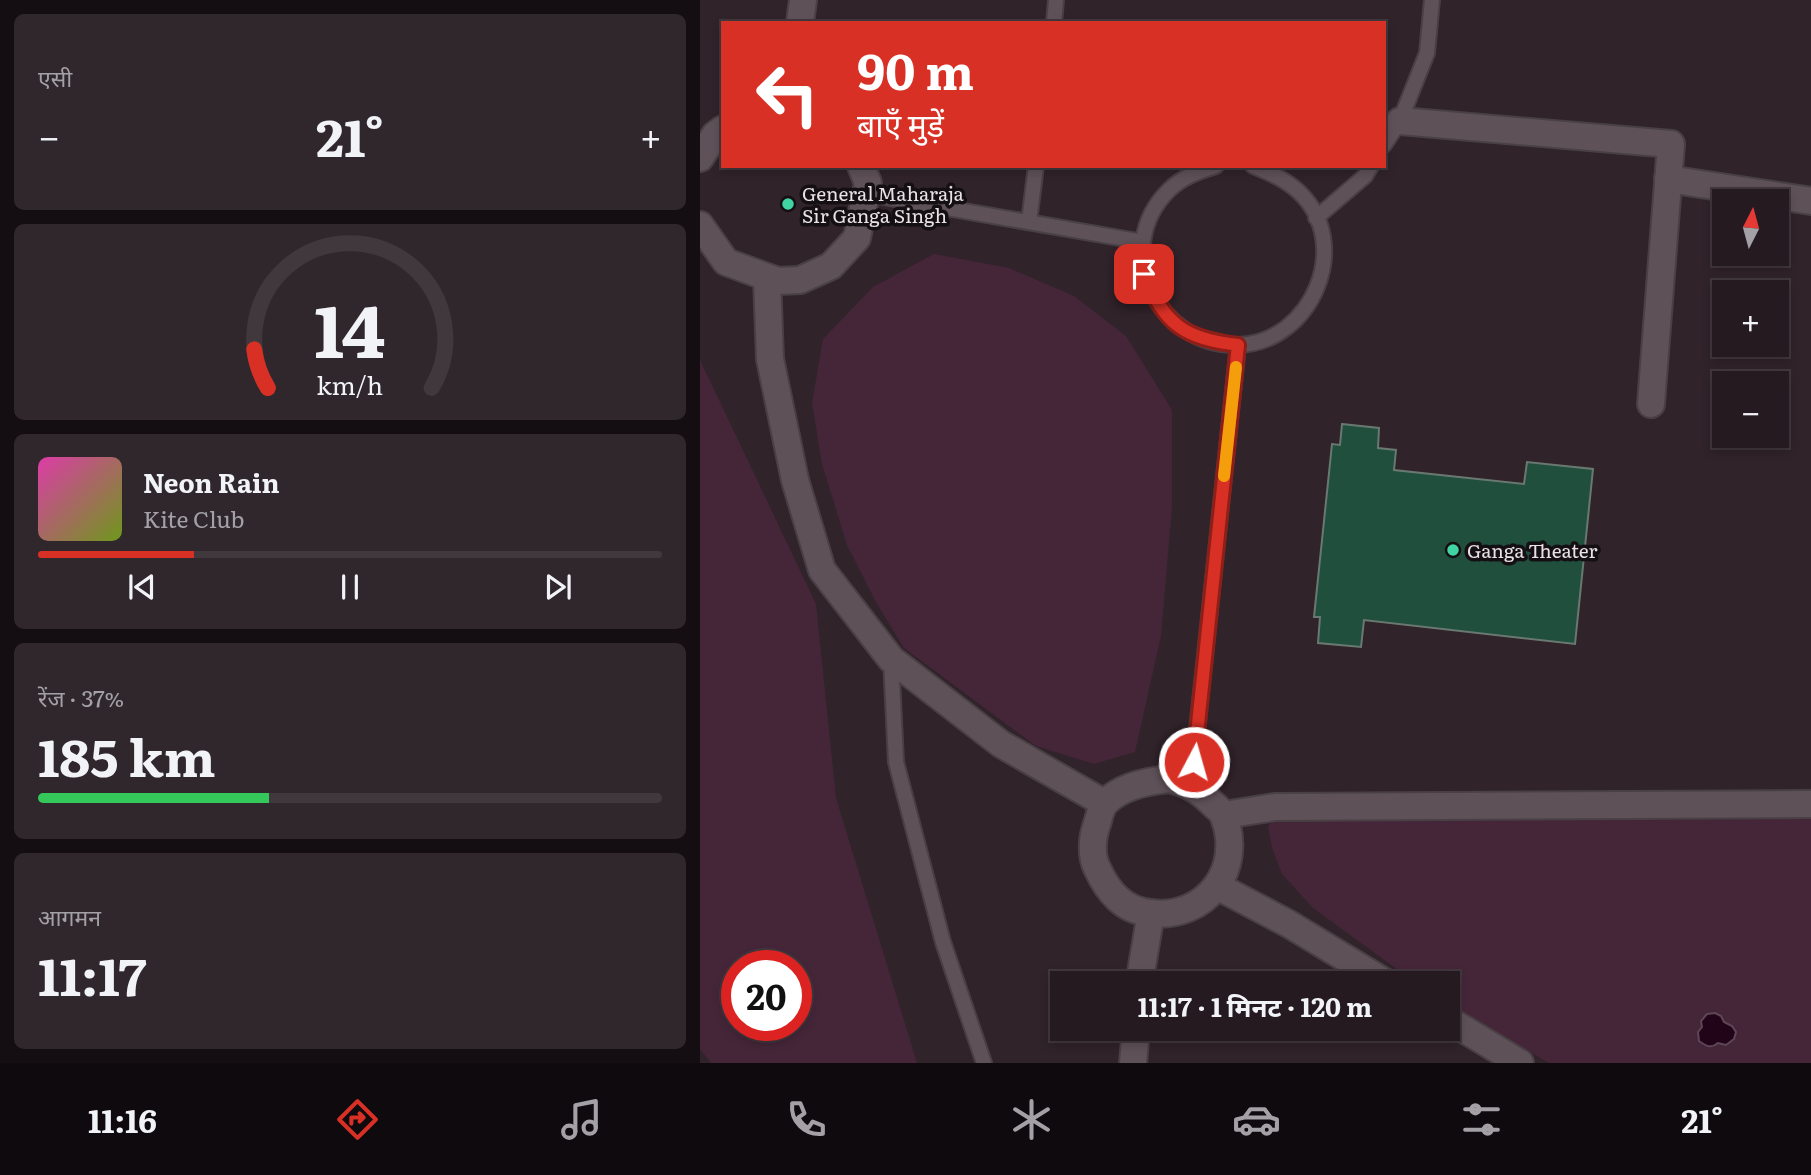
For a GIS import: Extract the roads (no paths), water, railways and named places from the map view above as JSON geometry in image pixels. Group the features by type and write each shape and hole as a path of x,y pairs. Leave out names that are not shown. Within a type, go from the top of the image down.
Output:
{"street":[{"path":"800,21 803,0"},
{"path":"1400,121 1671,144 1651,404"},
{"path":"700,158 721,130"},
{"path":"700,225 726,262 778,281 800,279 831,266 858,238 869,183 862,168"},
{"path":"1668,179 1811,201"},
{"path":"767,278 770,359 795,480 822,570 891,659 1001,744 1104,803"},
{"path":"1169,779 1198,789 1224,815 1230,842 1226,871 1217,886 1199,904 1183,912 1151,914 1129,907 1106,888 1094,862 1093,837 1104,803 1145,781 1169,779"},
{"path":"1224,815 1275,807 1811,804"},
{"path":"1217,886 1289,924 1367,971"},
{"path":"1141,971 1151,914"},
{"path":"1460,1027 1520,1063"},
{"path":"1133,1063 1135,1041"}],"lane":[{"path":"1054,21 1056,0"},
{"path":"1386,142 1400,121 1427,53 1432,0"},
{"path":"1029,222 1036,168"},
{"path":"1209,168 1193,173 1169,190 1152,214 1143,242 1144,274 1156,303 1178,327 1207,341 1238,345 1267,339 1292,324 1311,302 1322,275 1324,246 1317,218 1301,193 1278,175 1259,168"},
{"path":"1317,218 1365,176 1370,168"},
{"path":"866,194 1143,242"},
{"path":"1191,786 1238,345"},
{"path":"891,659 896,761 943,942 984,1063"}],"place":[{"name":"General Maharaja Sir Ganga Singh","path":"788,204"},
{"name":"Ganga Theater","path":"1453,550"}]}
